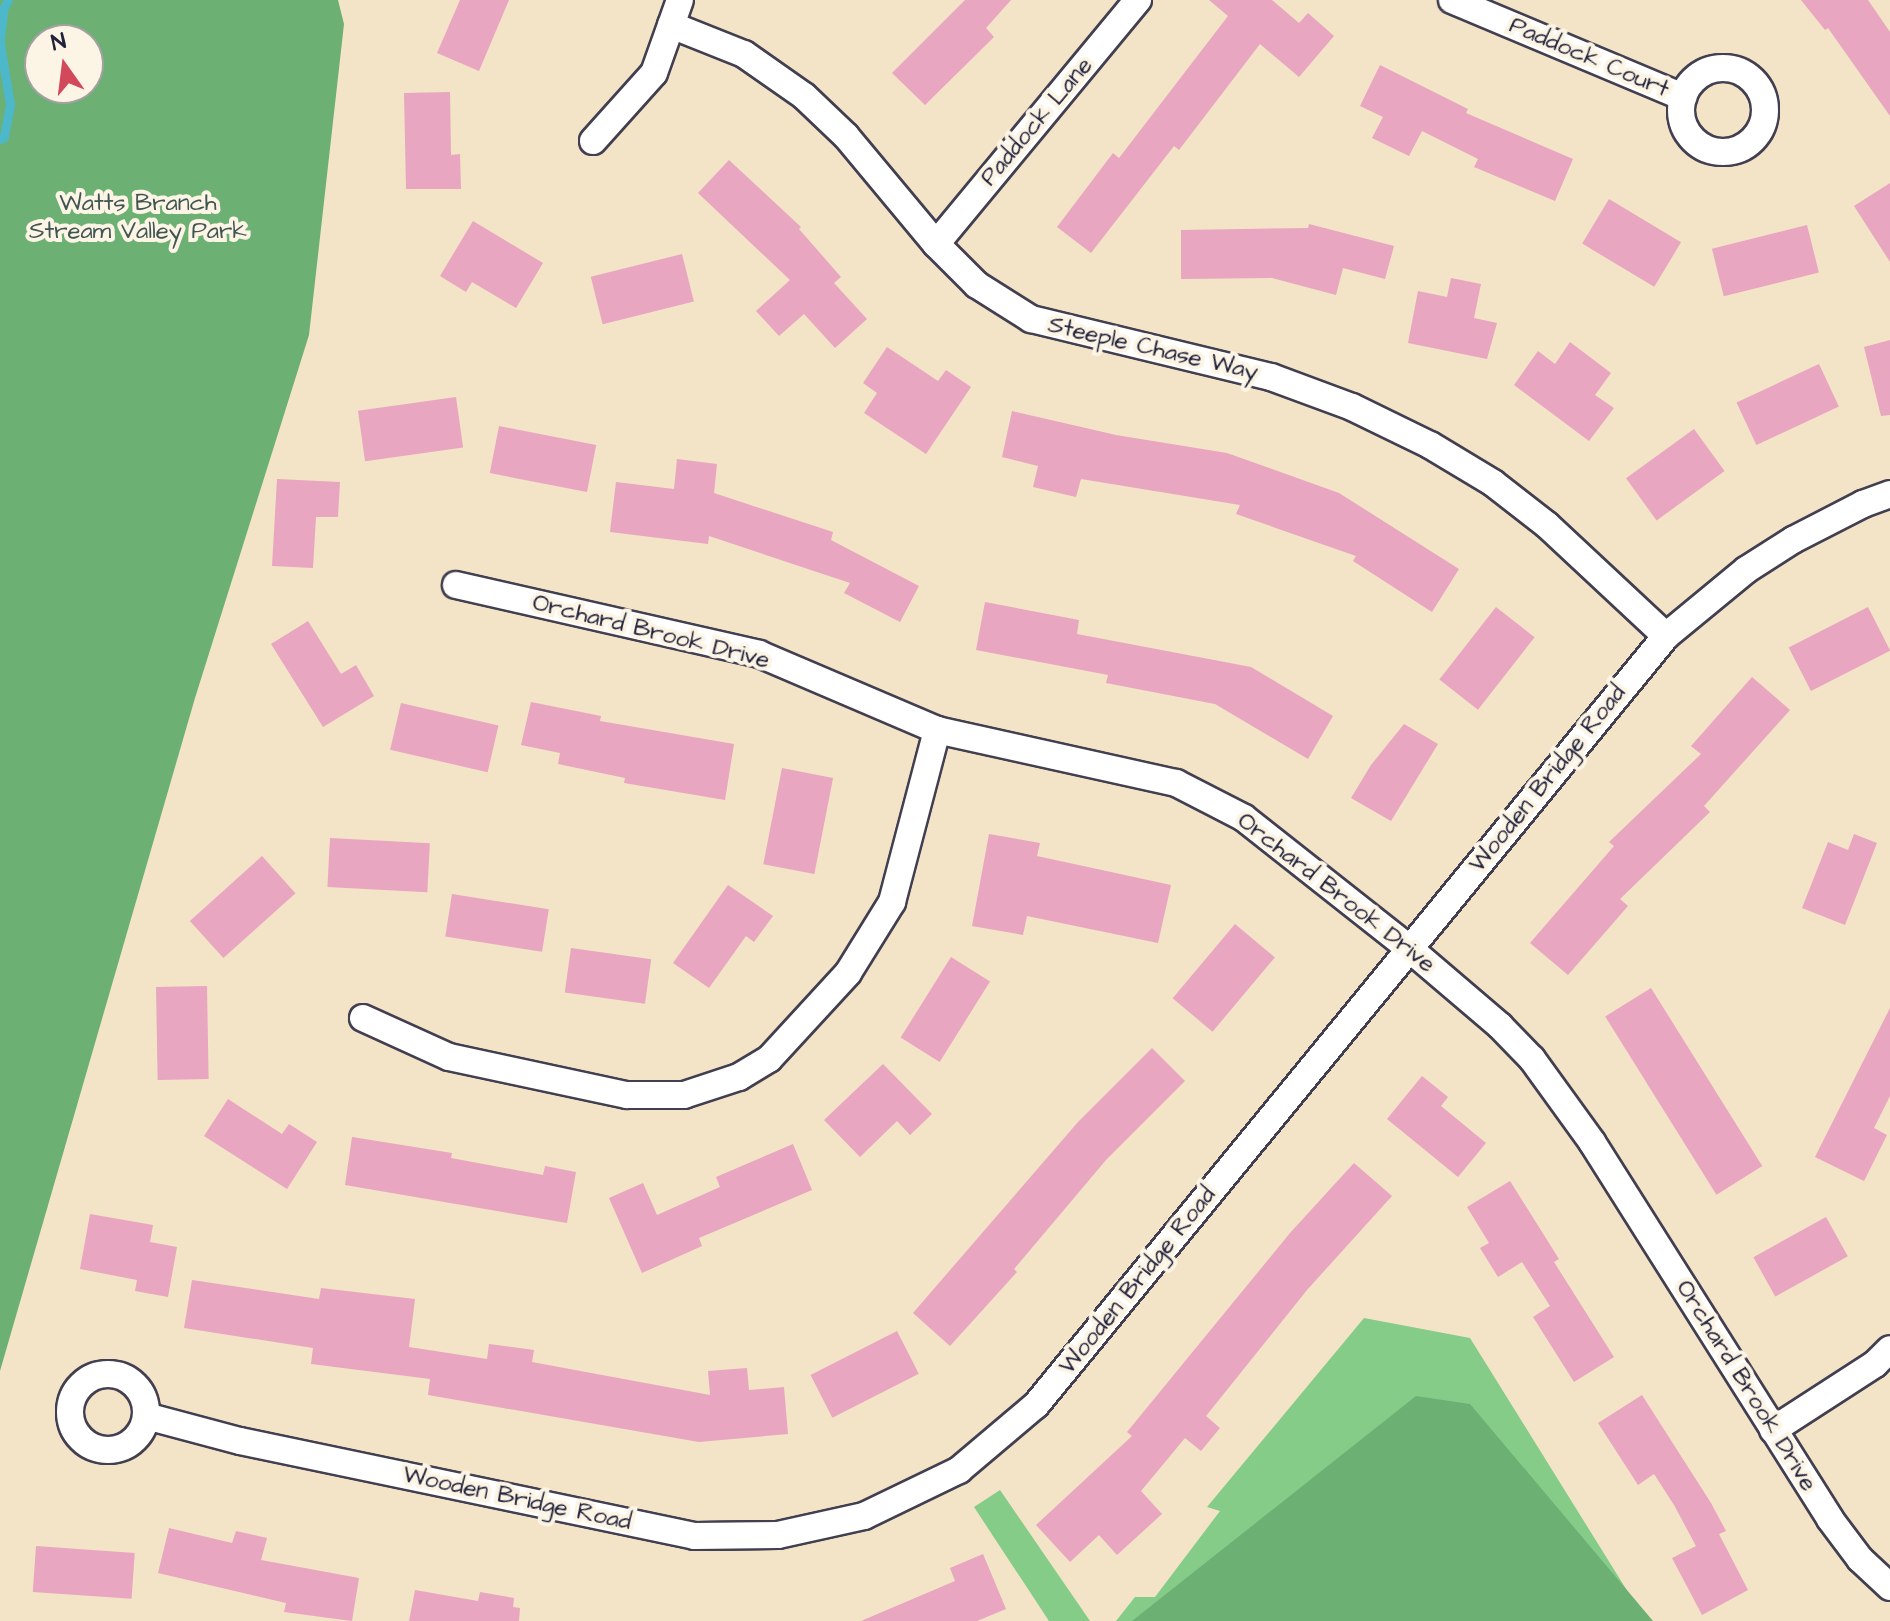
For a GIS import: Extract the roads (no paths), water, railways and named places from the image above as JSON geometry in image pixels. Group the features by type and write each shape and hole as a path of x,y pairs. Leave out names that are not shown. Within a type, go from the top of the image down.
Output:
{"street":[{"path":"593,141 654,73 680,0"},
{"name":"Paddock Lane","path":"936,244 1138,0"},
{"name":"Paddock Court","path":"1452,0 1683,97"},
{"name":"Steeple Chase Way","path":"671,25 744,54 804,96 846,136 936,244 977,285 1031,319 1271,377 1352,407 1430,445 1493,483 1547,525 1666,636"},
{"name":"Wooden Bridge Road","path":"146,1416 240,1441 694,1536 778,1535 864,1516 959,1470 1036,1405 1666,636 1746,570 1793,540 1863,504 1890,494"},
{"name":"Orchard Brook Drive","path":"456,585 759,654 937,730 1145,774 1208,797 1279,842 1500,1026 1532,1059 1563,1099 1830,1519 1860,1559 1890,1587"},
{"path":"363,1018 449,1057 627,1095 684,1095 739,1077 769,1059 848,973 892,902 937,730"},
{"path":"1773,1430 1875,1364 1890,1349"}],"waterway":[{"path":"0,40 3,9 8,0"},
{"path":"0,43 10,105 4,137 0,139"}],"park label":[{"name":"Watts Branch Stream Valley Park","path":"138,218"}]}
